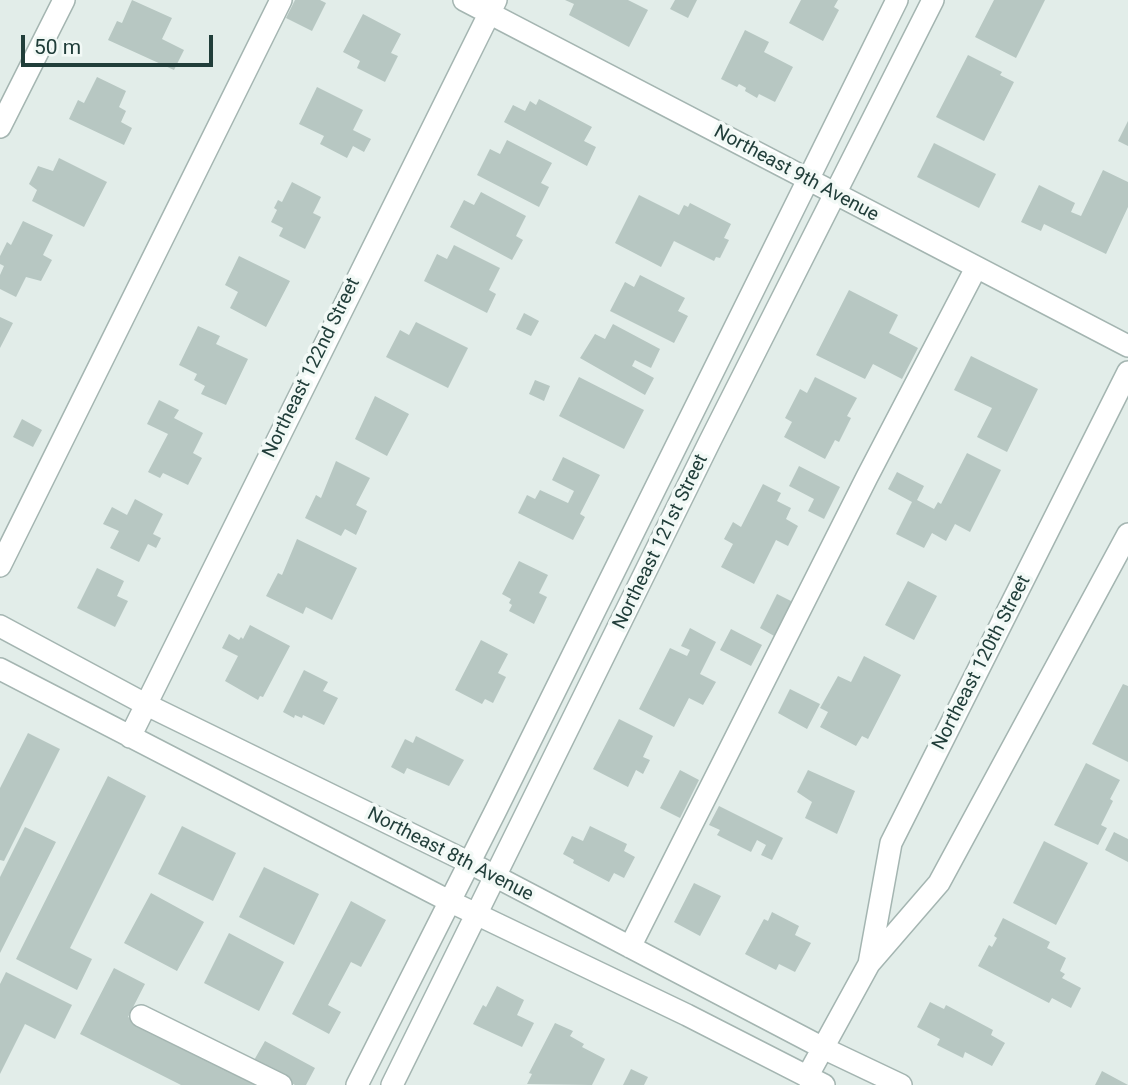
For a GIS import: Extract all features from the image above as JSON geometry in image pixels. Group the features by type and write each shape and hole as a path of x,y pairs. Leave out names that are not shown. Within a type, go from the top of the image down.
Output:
{"street":[{"path":"0,127 64,0"},
{"path":"0,566 281,0"},
{"name":"Northeast 9th Avenue","path":"464,0 492,6 808,181 1128,346"},
{"name":"Northeast 121st Street","path":"357,1085 897,0"},
{"name":"Northeast 121st Street","path":"392,1085 710,441 933,0"},
{"name":"Northeast 122nd Street","path":"130,737 492,6"},
{"path":"630,947 854,501 976,268"},
{"name":"Northeast 120th Street","path":"869,964 891,843 1128,372"},
{"name":"Northeast 120th Street","path":"815,1081 823,1048 869,964 939,883 1128,534"},
{"name":"Northeast 8th Avenue","path":"0,626 145,704 468,863 823,1048 901,1085"},
{"name":"Northeast 8th Avenue","path":"0,669 449,901 687,1015 815,1081"},
{"path":"141,1016 281,1085"}],"building":[{"path":"132,0 172,18 162,39 184,50 174,70 108,40 117,21 122,23"},
{"path":"295,0 320,0 326,3 312,31 286,18"},
{"path":"565,0 628,0 648,10 629,47 569,15 574,4"},
{"path":"675,0 697,0 688,18 670,9"},
{"path":"801,0 838,0 834,7 839,10 823,41 789,23"},
{"path":"994,0 1045,0 1016,58 975,37"},
{"path":"363,14 401,34 391,53 398,56 385,82 357,68 360,61 343,52"},
{"path":"745,30 769,42 764,52 793,67 775,102 759,94 757,98 739,84 737,87 721,79"},
{"path":"968,55 1002,72 1000,75 1014,82 984,141 936,117"},
{"path":"97,77 126,91 119,107 126,111 121,122 132,128 124,145 69,119 78,100 84,103"},
{"path":"317,87 363,110 353,130 371,139 364,152 353,146 347,158 320,144 324,136 299,124"},
{"path":"539,99 592,127 584,141 596,147 587,166 504,122 513,105 525,111 530,101 536,105"},
{"path":"1128,121 1128,146 1118,141"},
{"path":"507,140 552,163 541,183 549,187 539,207 477,175 490,149 500,154"},
{"path":"934,143 996,174 979,208 917,177"},
{"path":"59,158 107,182 84,227 32,201 37,190 29,184 38,166 53,171"},
{"path":"1103,170 1128,182 1128,207 1106,254 1044,224 1041,231 1021,222 1039,185 1075,203 1071,212 1081,216"},
{"path":"292,182 321,197 313,213 321,217 305,249 279,236 283,228 271,222 278,200 282,202"},
{"path":"481,192 526,216 516,236 523,240 512,260 450,227 464,200 474,205"},
{"path":"639,195 679,215 684,205 688,207 690,203 731,224 724,238 729,240 720,258 716,257 714,261 674,241 661,267 615,243"},
{"path":"23,221 53,235 43,255 52,260 41,281 26,277 16,297 0,289 0,275 4,266 0,264 0,256 7,242 11,245"},
{"path":"454,245 500,268 489,290 496,294 487,313 424,281 437,254 447,259"},
{"path":"239,256 290,281 266,327 230,308 238,292 225,285"},
{"path":"640,275 685,298 678,311 688,316 674,343 610,311 625,282 634,287"},
{"path":"849,290 898,315 889,333 918,348 902,379 873,364 865,379 816,355"},
{"path":"524,313 539,321 531,336 516,329"},
{"path":"0,317 13,323 0,348"},
{"path":"416,322 468,348 448,388 386,357 400,330 409,335"},
{"path":"613,324 660,349 651,368 635,360 632,366 654,378 645,395 580,358 595,334 605,339"},
{"path":"198,326 220,336 216,344 248,359 226,405 201,394 205,386 194,380 197,374 179,365"},
{"path":"971,356 1038,389 1007,452 977,437 992,408 954,390"},
{"path":"579,377 644,410 624,449 559,416"},
{"path":"815,377 857,398 847,416 851,418 839,442 835,440 825,459 784,437 792,422 785,418 800,389 807,393"},
{"path":"535,380 550,386 544,401 529,394"},
{"path":"375,396 409,414 387,456 355,439"},
{"path":"159,400 179,410 174,418 203,433 193,453 202,458 188,485 163,473 160,478 148,472 168,434 147,424"},
{"path":"22,419 42,430 33,447 13,437"},
{"path":"967,453 1001,470 970,532 955,524 946,541 932,533 924,548 896,534 912,502 888,489 897,472 924,486 917,500 934,509 938,502 941,504"},
{"path":"563,457 600,475 580,514 585,517 573,540 518,513 527,495 535,499 540,490 568,503 574,491 552,480"},
{"path":"336,461 370,478 356,505 367,511 356,535 345,529 341,536 305,518 316,495 321,498"},
{"path":"799,466 840,487 824,519 808,511 814,499 789,486"},
{"path":"763,484 781,493 777,501 791,508 786,519 798,526 788,546 776,540 754,584 721,567 733,544 724,539 733,522 741,527"},
{"path":"135,499 163,514 153,534 161,538 156,548 148,544 139,562 110,548 119,531 103,524 112,507 127,515"},
{"path":"297,539 357,568 332,620 306,607 303,614 266,596 278,573 282,575"},
{"path":"519,561 548,575 539,593 547,597 534,624 509,611 511,599 502,594"},
{"path":"97,568 124,581 117,596 128,601 115,627 77,608"},
{"path":"908,581 937,596 914,640 885,625"},
{"path":"777,594 793,602 776,637 760,628"},
{"path":"250,625 290,646 263,697 260,696 258,700 225,681 238,656 222,648 229,634 239,640 241,637 243,639"},
{"path":"690,628 716,642 700,674 716,682 703,705 689,698 674,727 639,709 670,648 687,656 690,650 681,646"},
{"path":"731,629 762,645 751,666 720,650"},
{"path":"481,640 508,654 498,673 506,677 493,703 485,699 482,704 455,690"},
{"path":"864,656 901,675 868,739 862,736 856,746 820,727 828,712 820,708 838,676 851,682"},
{"path":"304,670 328,682 323,691 338,698 324,725 303,715 302,718 295,715 294,718 283,712"},
{"path":"1123,684 1128,686 1128,762 1092,744"},
{"path":"790,689 820,704 807,729 778,713"},
{"path":"619,719 653,736 643,757 650,760 643,774 636,770 628,787 593,769"},
{"path":"28,733 60,749 4,861 0,860 0,788"},
{"path":"416,736 464,760 449,786 407,768 404,774 391,767 405,739 413,743"},
{"path":"1086,763 1120,780 1101,825 1107,828 1098,845 1054,825"},
{"path":"680,770 699,780 680,818 660,808"},
{"path":"808,770 855,791 837,834 805,818 812,802 797,792"},
{"path":"108,776 146,796 70,948 92,959 77,990 16,959"},
{"path":"719,806 783,838 772,860 761,855 766,845 757,840 751,852 717,835 720,830 709,825"},
{"path":"182,826 236,853 213,901 158,874"},
{"path":"590,826 627,844 624,851 635,857 624,878 614,873 609,882 573,863 574,860 563,854 572,836 583,841"},
{"path":"25,827 56,842 0,953 0,877"},
{"path":"1114,832 1128,839 1128,862 1105,850"},
{"path":"1044,841 1088,863 1056,925 1013,903"},
{"path":"264,867 319,894 294,945 239,917"},
{"path":"694,883 721,896 700,936 674,922"},
{"path":"151,893 204,922 177,971 124,943"},
{"path":"351,901 386,920 361,967 351,962 328,1005 341,1012 329,1034 292,1014"},
{"path":"772,912 799,926 795,935 811,943 795,972 779,964 776,970 745,954 764,919 768,921"},
{"path":"1003,918 1050,942 1047,948 1066,958 1060,971 1065,974 1062,978 1081,988 1071,1008 1052,998 1049,1003 978,966 989,945 992,947 997,938 994,936"},
{"path":"229,933 284,962 259,1011 204,983"},
{"path":"114,968 145,984 128,1017 262,1085 181,1085 80,1034"},
{"path":"6,972 72,1005 55,1039 25,1024 0,1074 0,984"},
{"path":"497,986 524,1000 517,1015 534,1023 522,1047 473,1024"},
{"path":"930,1002 944,1009 946,1005 993,1030 991,1035 1005,1043 992,1066 965,1052 963,1058 937,1045 940,1039 917,1027"},
{"path":"555,1023 573,1031 570,1036 584,1044 582,1047 605,1059 592,1085 527,1084 532,1074 529,1073"},
{"path":"265,1041 315,1068 306,1085 295,1085 253,1062"},
{"path":"631,1069 648,1077 644,1085 623,1085"},
{"path":"1102,1071 1128,1085 1095,1085"}]}
